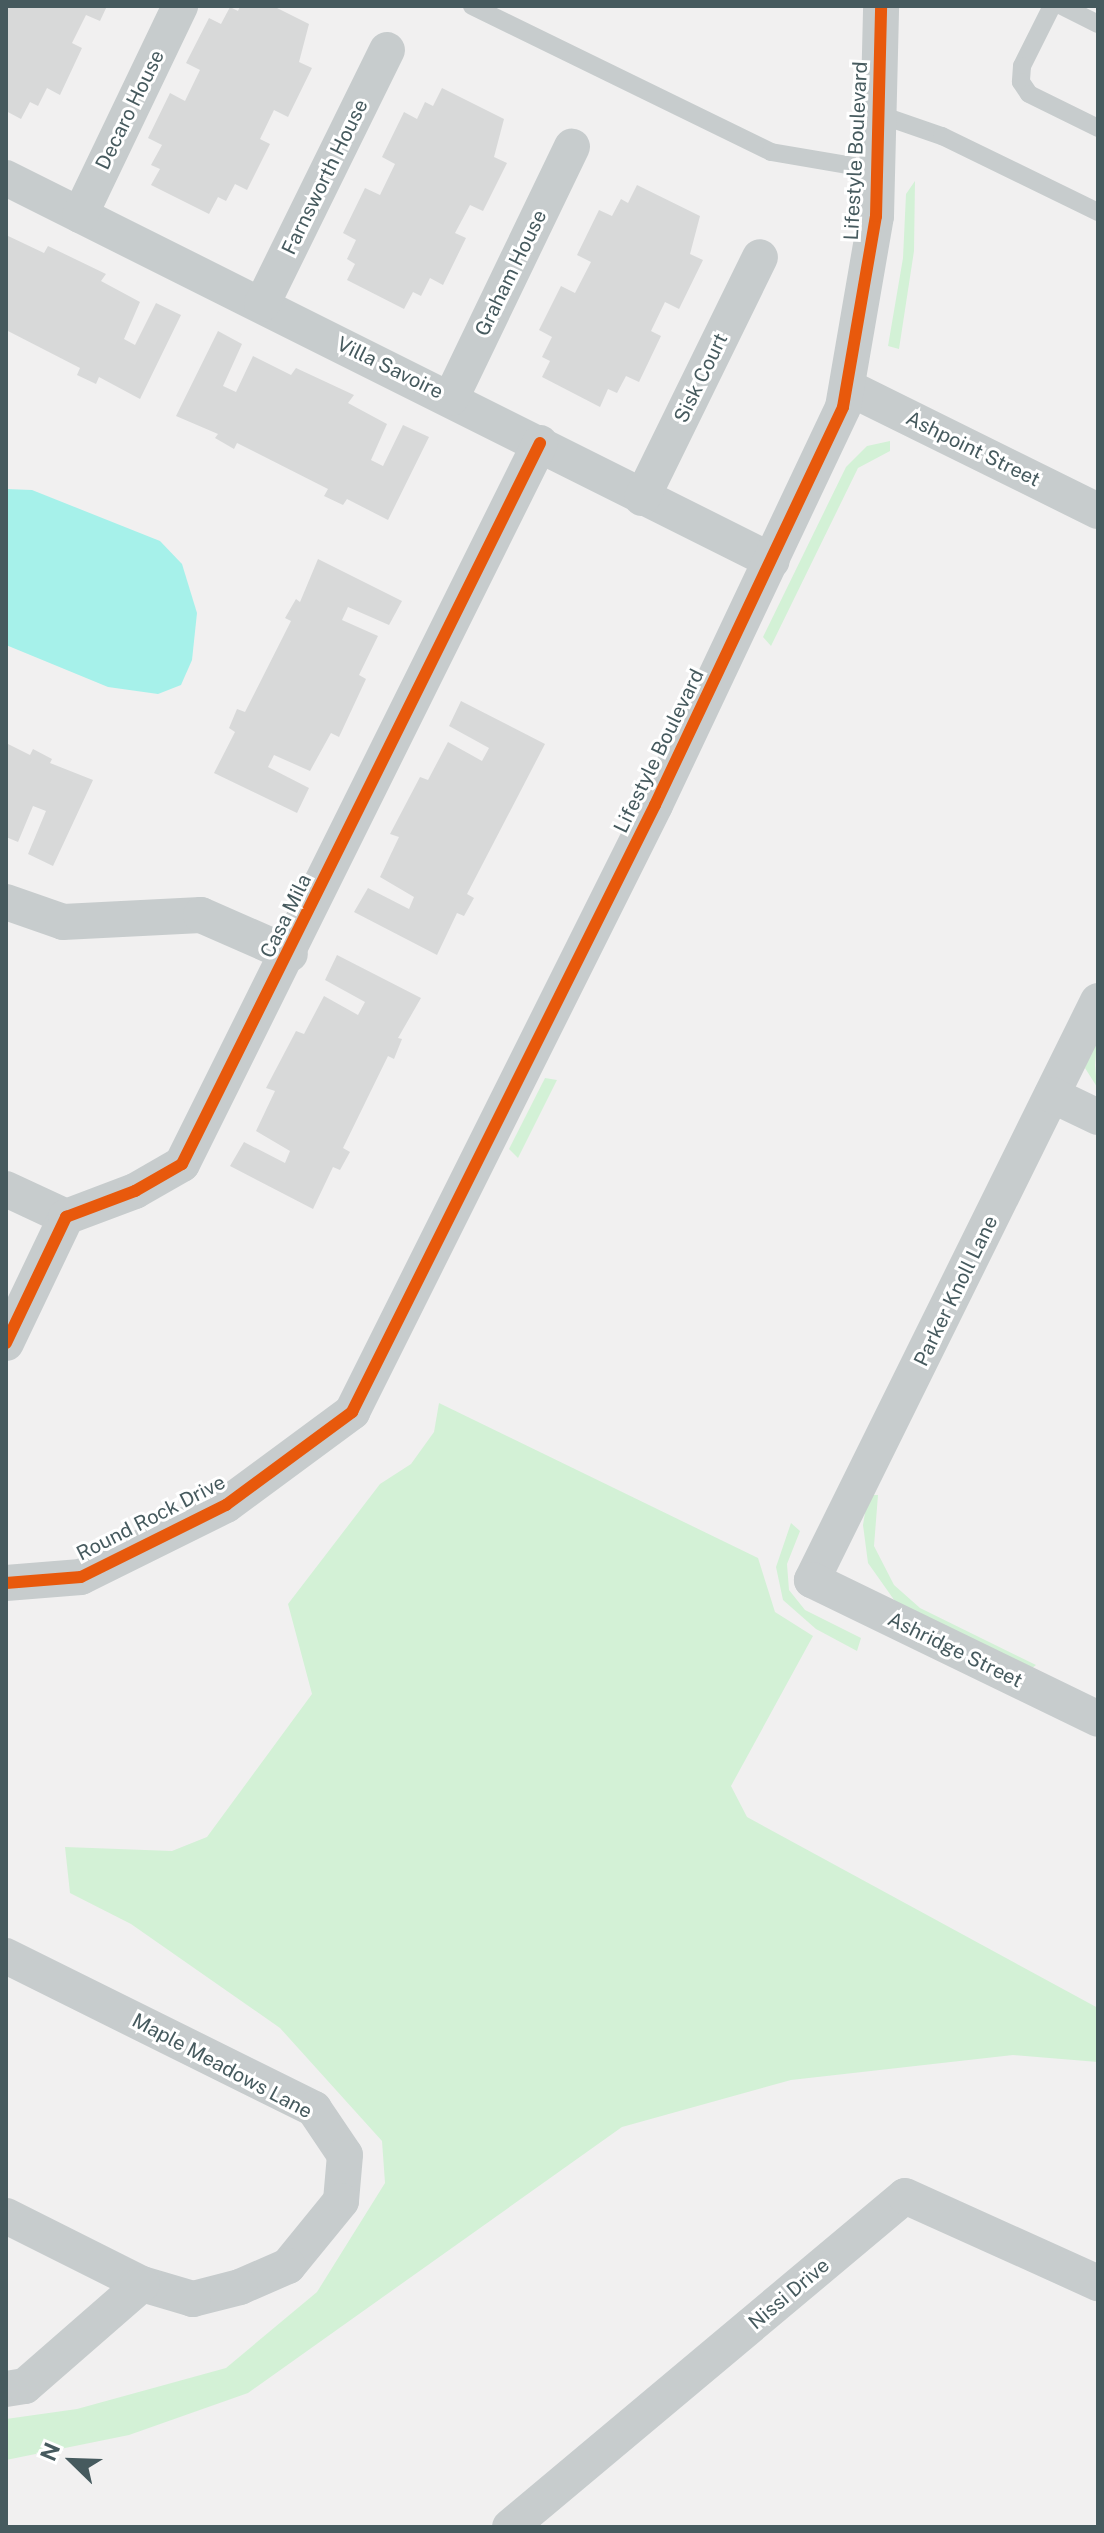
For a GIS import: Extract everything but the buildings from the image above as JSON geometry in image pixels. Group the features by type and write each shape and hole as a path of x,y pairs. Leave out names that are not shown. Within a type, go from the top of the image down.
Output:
{"street":[{"name":"Decaro House","path":"80,215 180,6"},
{"name":"Lifestyle Boulevard","path":"300,1450 352,1412 772,561 847,387 867,285 877,170 881,6"},
{"name":"Farnsworth House","path":"262,304 387,50"},
{"name":"Graham House","path":"451,398 572,147"},
{"name":"Villa Savoire","path":"6,178 772,561"},
{"name":"Sisk Court","path":"642,498 760,257"},
{"name":"Ashpoint Street","path":"847,387 1098,511"},
{"name":"Casa Mila","path":"66,1217 135,1191 182,1164 290,954 540,443"},
{"path":"6,902 63,922 201,915 290,954"},
{"name":"Parker Knoll Lane","path":"812,1580 1098,1001"},
{"path":"1052,1095 1098,1117"},
{"path":"6,1189 66,1217 6,1343"},
{"name":"Round Rock Drive","path":"6,1583 81,1577 226,1505 300,1450"},
{"name":"Ashridge Street","path":"812,1580 1098,1719"},
{"name":"Maple Meadows Lane","path":"6,1956 314,2109 345,2155 341,2201 288,2266 240,2287 193,2299 142,2284"},
{"name":"Nissi Drive","path":"510,2527 905,2196 1098,2283"},
{"path":"6,2216 142,2284 25,2386 6,2389"}],"lane":[{"path":"472,6 771,152 877,170"},
{"path":"1052,6 1022,66 1021,82 1029,94 1098,128"},
{"path":"1062,6 1098,24"},
{"path":"878,114 942,136 1098,212"}],"green space":[{"path":"915,181 914,251 899,349 888,346 903,258 906,194"},
{"path":"890,441 890,451 858,468 771,646 763,637 846,467 867,446"},
{"path":"1098,1028 1095,1065 1097,1087 1085,1068"},
{"path":"545,1078 557,1080 518,1158 509,1149"},
{"path":"439,1403 758,1558 775,1612 813,1636 731,1786 747,1817 1098,2008 1098,2062 1013,2055 791,2080 622,2127 248,2393 129,2435 6,2460 6,2419 77,2409 226,2368 317,2292 385,2183 382,2141 280,2028 131,1924 70,1893 65,1847 172,1851 207,1837 312,1694 288,1604 380,1484 411,1464 434,1432"},
{"path":"868,1495 878,1495 874,1546 894,1585 920,1608 1036,1665 1027,1672 897,1604 868,1563 863,1525"},
{"path":"791,1523 800,1531 787,1564 789,1590 805,1610 861,1638 857,1651 816,1629 783,1600 776,1567"}],"water":[{"path":"6,489 32,490 160,541 182,564 197,613 192,660 181,685 158,694 108,687 6,645"}],"cycle path":[{"path":"6,1583 81,1577 226,1505 352,1412 655,805 843,407 876,216 881,6"},
{"path":"6,1343 66,1217 135,1191 182,1164 540,443"}]}
